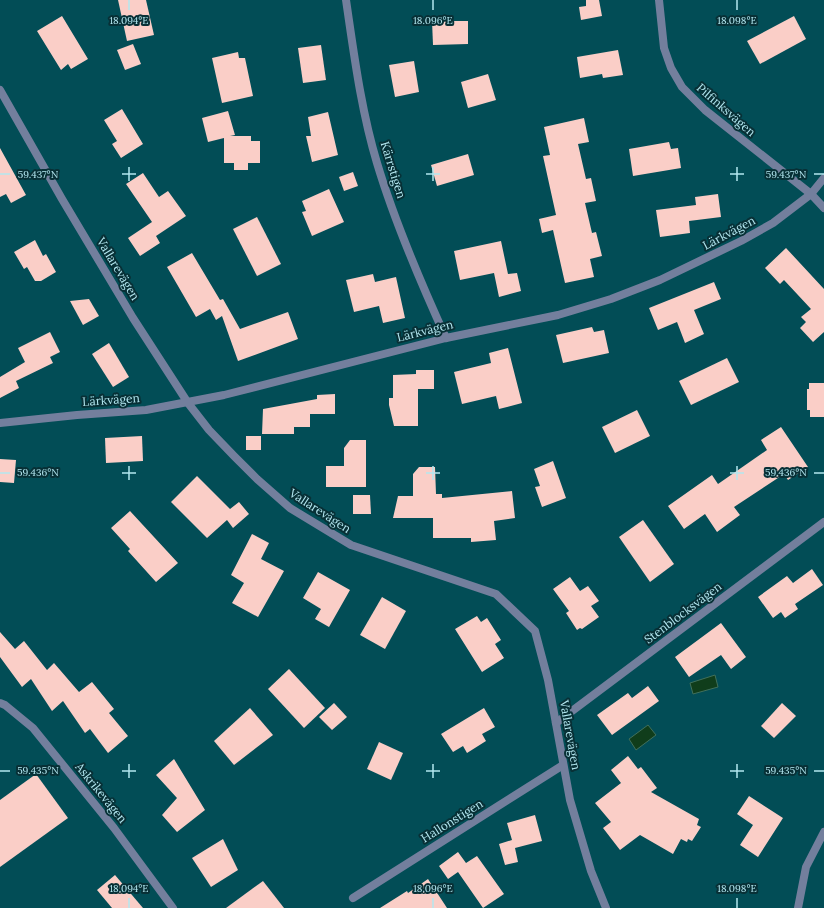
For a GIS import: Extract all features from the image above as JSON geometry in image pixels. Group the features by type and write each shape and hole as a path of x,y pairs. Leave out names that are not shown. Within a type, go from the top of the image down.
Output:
{"street":[{"name":"Kärrstigen","path":"346,0 359,84 377,162 403,237 446,338"},
{"name":"Pilfinksvägen","path":"659,0 664,48 671,68 682,87 705,110 811,194 824,208"},
{"name":"Vallarevägen","path":"0,90 108,276 188,403 209,430 234,456 257,479 290,508 351,545 496,594 535,631 548,680 570,800 591,871 606,908"},
{"name":"Lärkvägen","path":"0,423 146,410 188,403 446,338 558,315 633,291 660,280 741,241 774,222 811,194 824,178"},
{"name":"Stenblocksvägen","path":"556,723 824,522"},
{"name":"Askrikevägen","path":"0,703 5,705 33,728 114,828 173,908"},
{"name":"Hallonstigen","path":"353,898 563,765"},
{"path":"798,908 806,867 824,832"}],"shaded area":[{"path":"715,675 718,687 693,694 690,683"},
{"path":"648,725 656,735 636,750 629,739"}],"building":[{"path":"118,0 146,0 154,35 127,41"},
{"path":"586,0 599,0 602,16 581,20 579,7 586,6"},
{"path":"62,16 88,59 71,69 68,64 61,70 37,31"},
{"path":"794,16 806,39 760,64 747,41"},
{"path":"432,21 468,21 468,44 433,45"},
{"path":"133,44 141,64 125,70 117,50"},
{"path":"321,45 326,80 303,83 298,48"},
{"path":"618,50 623,75 603,78 602,74 580,78 577,57"},
{"path":"238,52 239,58 245,58 253,96 222,103 212,58"},
{"path":"414,61 419,92 395,97 389,65"},
{"path":"488,74 496,100 468,108 461,82"},
{"path":"122,109 143,144 121,158 112,144 117,141 104,120"},
{"path":"228,111 235,135 230,136 251,136 251,141 260,141 260,163 248,163 248,170 234,170 234,163 224,163 224,138 208,142 202,118"},
{"path":"328,112 338,155 312,162 306,136 311,136 308,117"},
{"path":"584,118 589,142 578,144 586,179 591,178 596,201 585,203 592,233 596,232 602,256 590,259 594,277 565,283 553,230 542,233 539,219 556,215 543,156 550,155 544,127"},
{"path":"669,142 671,149 678,148 681,168 633,176 629,149"},
{"path":"0,148 26,195 11,203 6,194 0,197"},
{"path":"468,154 474,175 437,186 431,165"},
{"path":"353,172 358,186 344,191 339,177"},
{"path":"143,173 159,197 168,191 186,216 156,236 160,243 140,256 128,238 152,222 126,184"},
{"path":"329,189 344,222 312,236 302,212 306,211 302,201"},
{"path":"718,194 721,217 689,221 690,233 660,237 656,210 696,205 695,197"},
{"path":"257,217 281,264 257,276 233,229"},
{"path":"35,240 43,256 46,254 56,272 41,281 35,281 27,267 24,269 14,252"},
{"path":"501,241 508,274 517,273 521,291 499,297 494,273 460,280 454,251"},
{"path":"786,248 824,289 824,332 813,342 800,328 806,322 801,317 811,309 784,280 780,284 765,268"},
{"path":"192,253 220,300 223,299 240,329 288,312 298,339 238,361 222,316 216,320 210,309 196,317 167,267"},
{"path":"373,274 375,282 396,277 405,318 383,323 379,306 354,312 346,280"},
{"path":"714,282 721,299 694,310 704,334 685,343 677,322 658,330 649,308"},
{"path":"89,299 99,316 83,325 70,301"},
{"path":"592,327 594,332 604,330 609,353 563,363 556,335"},
{"path":"50,332 60,352 50,357 53,363 16,381 19,388 0,398 0,377 25,362 18,348"},
{"path":"109,343 129,377 113,387 92,354"},
{"path":"508,348 522,403 499,409 496,396 462,404 454,372 491,363 489,353"},
{"path":"727,358 739,382 691,405 679,381"},
{"path":"416,370 434,370 434,389 418,389 418,426 394,426 389,405 389,398 393,398 393,375 416,374"},
{"path":"809,383 824,383 824,417 810,417 810,410 807,410 807,389 809,389"},
{"path":"335,394 335,414 310,414 310,427 294,427 294,434 262,434 263,409 317,399 317,395"},
{"path":"637,410 650,436 615,453 602,427"},
{"path":"781,427 808,467 788,480 784,474 734,507 740,515 717,532 705,514 684,529 668,506 712,475 718,484 767,450 761,440"},
{"path":"142,436 143,461 106,463 105,438"},
{"path":"246,436 261,436 261,450 246,450"},
{"path":"350,440 366,440 366,487 326,487 326,466 344,466 344,448"},
{"path":"0,459 16,460 14,483 0,482"},
{"path":"553,461 566,498 542,507 535,487 540,486 534,469"},
{"path":"419,467 435,467 436,494 442,494 442,498 512,491 515,518 494,521 496,540 471,542 471,538 433,538 433,518 393,518 398,496 413,496 413,474"},
{"path":"197,476 230,509 239,502 249,514 233,528 227,520 207,538 171,502"},
{"path":"353,495 370,495 371,514 353,514"},
{"path":"130,511 178,563 156,582 128,551 130,549 111,528"},
{"path":"643,520 674,564 650,582 619,537"},
{"path":"252,534 269,543 261,559 284,571 258,617 232,603 244,583 231,575"},
{"path":"812,569 823,585 795,604 798,609 785,618 781,612 773,618 758,597 787,576 793,583"},
{"path":"318,572 350,590 329,627 315,619 321,609 303,598"},
{"path":"570,577 580,591 588,586 599,601 591,606 599,617 582,629 580,628 577,630 566,613 569,611 553,589"},
{"path":"382,597 406,611 385,649 360,635"},
{"path":"477,616 481,622 487,618 501,640 495,644 504,658 482,672 455,629"},
{"path":"721,623 746,657 731,669 721,655 689,677 675,657"},
{"path":"0,632 15,649 24,641 47,670 54,663 79,692 92,682 114,709 109,713 128,736 108,753 90,729 85,733 63,701 52,711 31,679 22,687 0,657"},
{"path":"289,669 325,708 304,728 268,689"},
{"path":"648,686 659,701 612,735 597,715 628,693 632,698"},
{"path":"334,703 347,717 332,730 319,717"},
{"path":"782,703 796,716 774,738 761,726"},
{"path":"250,708 273,735 234,765 214,741"},
{"path":"484,708 495,727 482,734 486,741 467,753 463,746 453,752 441,734"},
{"path":"379,742 403,753 391,780 367,769"},
{"path":"628,756 638,769 641,767 657,788 651,792 699,819 697,825 701,827 692,841 688,839 687,842 681,839 673,854 640,835 620,850 603,828 611,822 595,803 621,783 611,770"},
{"path":"174,759 205,810 177,832 162,815 177,798 156,775"},
{"path":"36,774 68,818 0,867 0,800"},
{"path":"749,796 783,818 758,857 740,845 753,825 737,814"},
{"path":"535,815 542,841 515,848 518,862 505,865 499,844 512,840 507,823"},
{"path":"223,839 238,870 211,887 192,858"},
{"path":"458,852 466,863 477,856 504,894 483,908 458,872 448,879 439,866"},
{"path":"115,875 143,908 112,908 97,890"},
{"path":"428,879 447,908 380,908 407,891 408,893"},
{"path":"263,881 284,908 226,908"}]}
